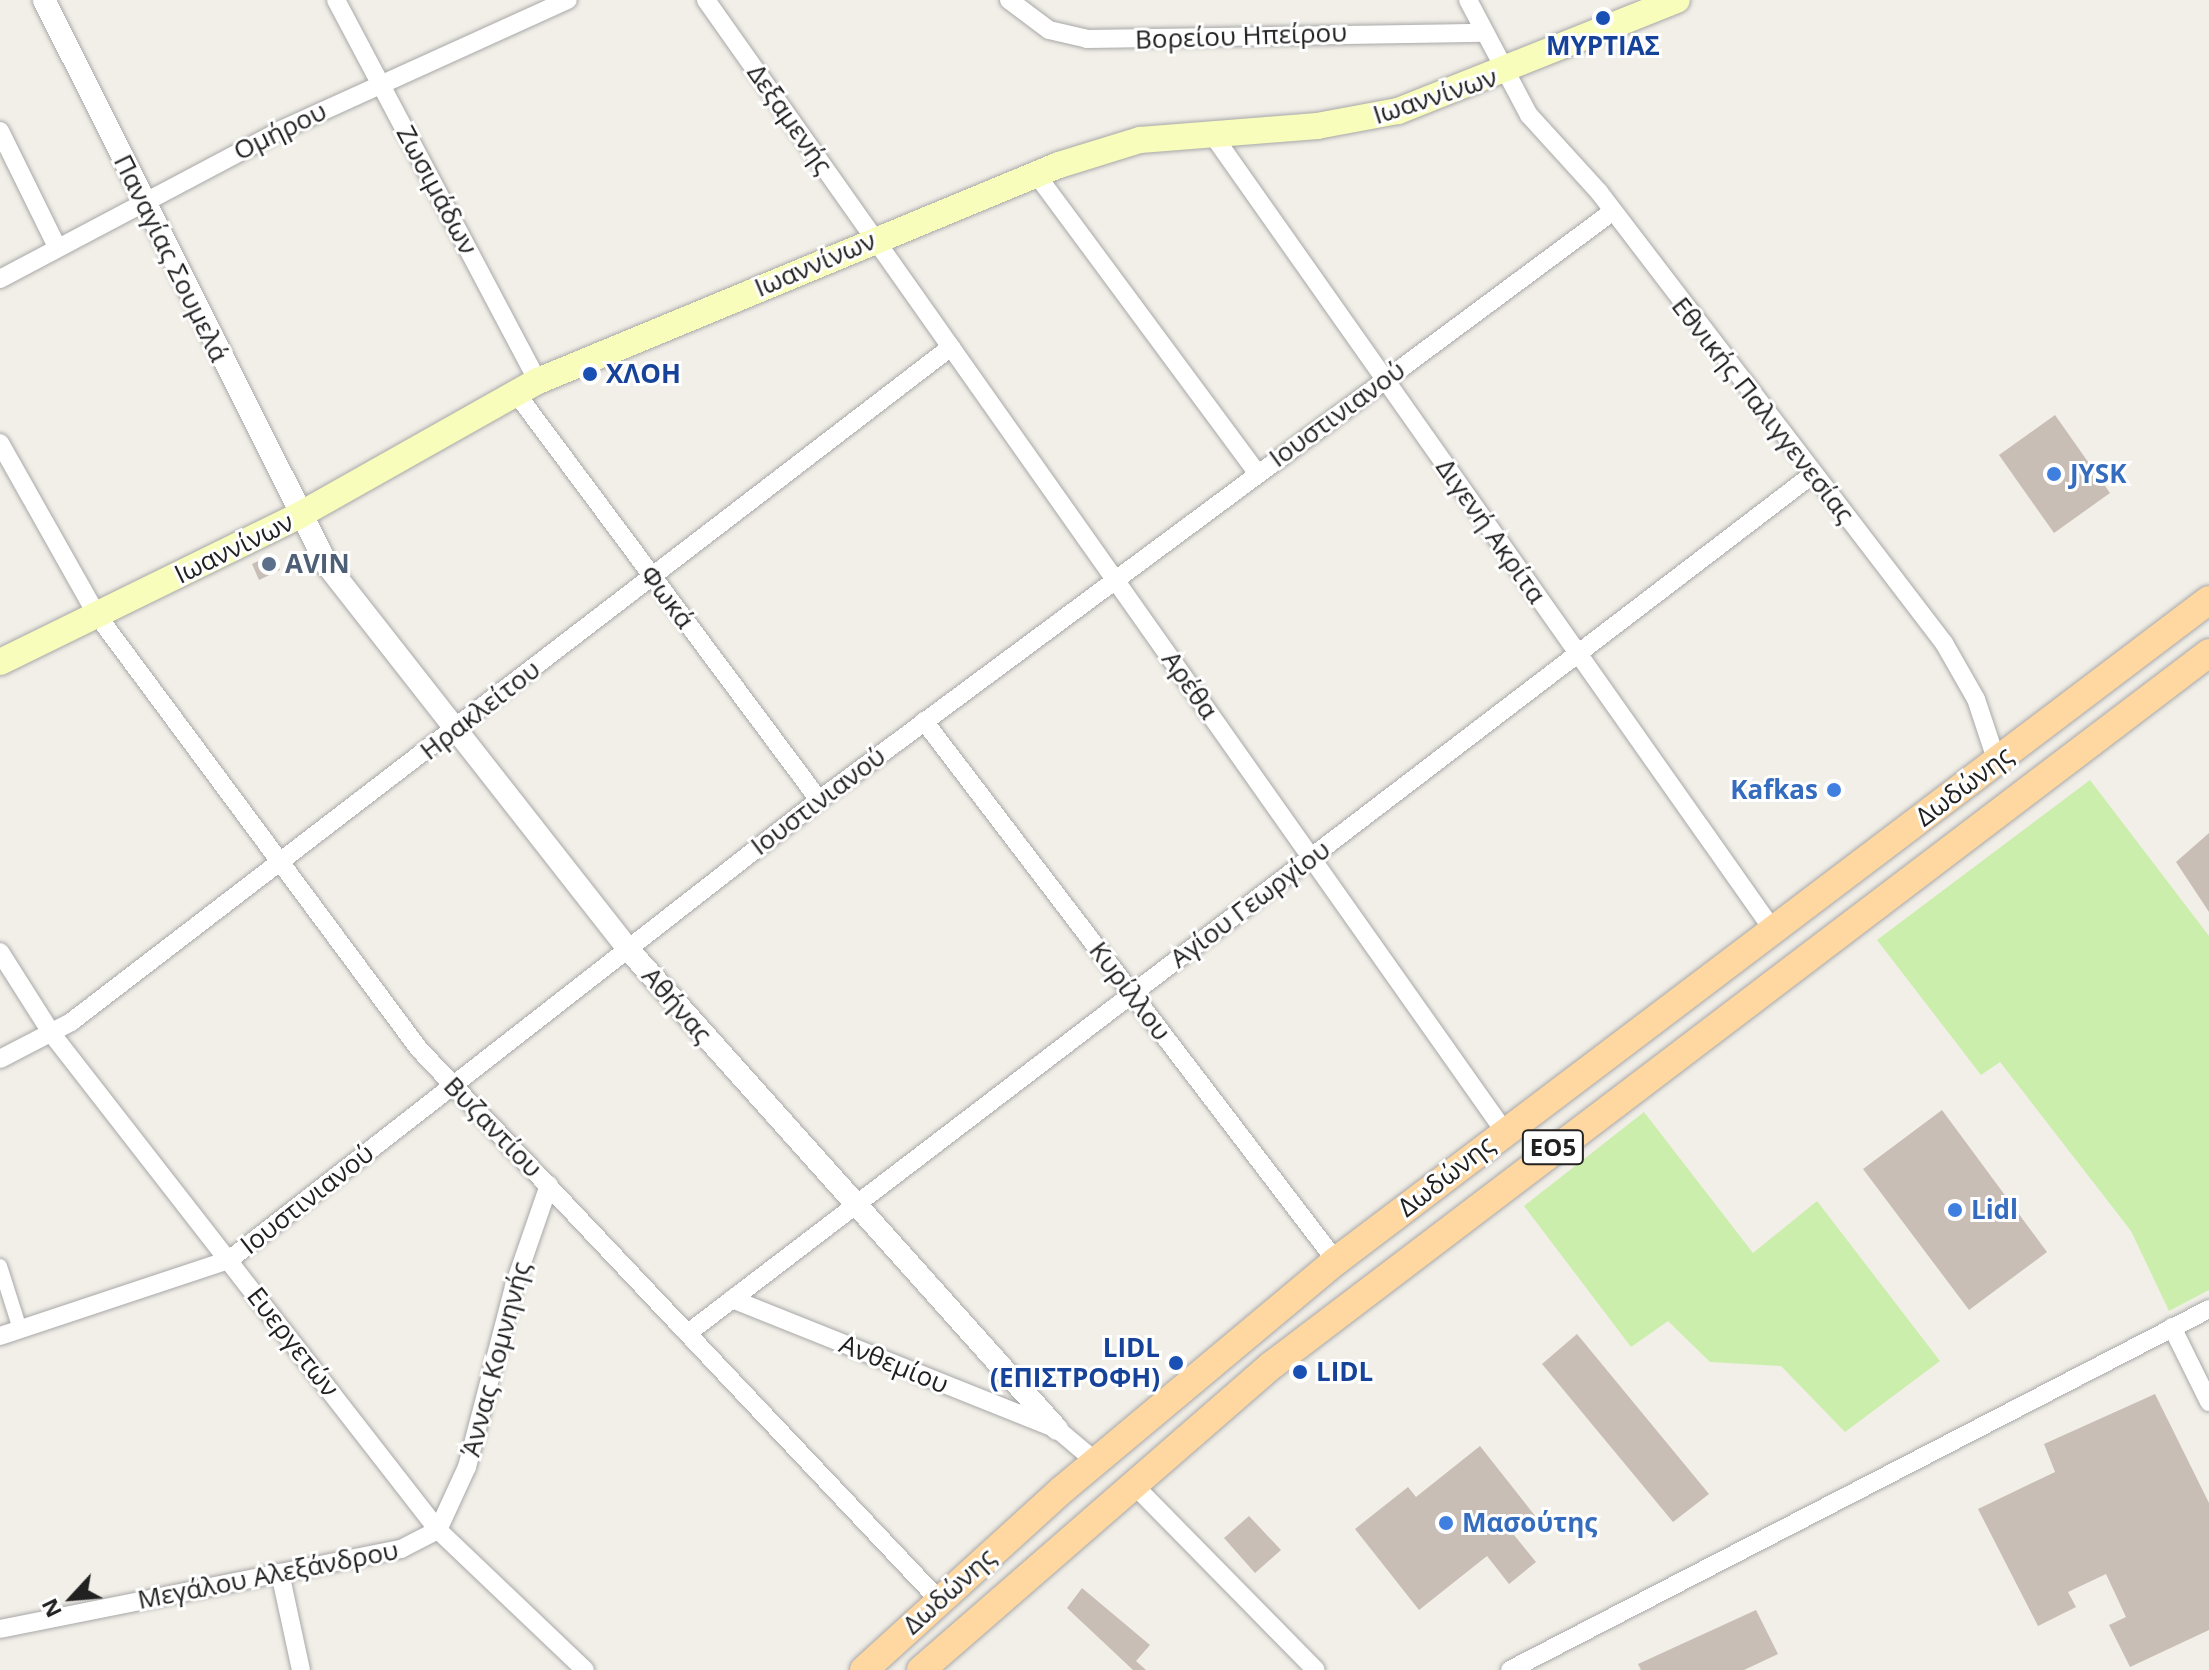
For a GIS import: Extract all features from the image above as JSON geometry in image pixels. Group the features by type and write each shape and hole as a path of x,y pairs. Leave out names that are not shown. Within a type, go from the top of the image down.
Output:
{"main road":[{"name":"Ιωαννίνων","path":"0,662 298,516 527,387 1036,174 1119,144 1210,131 1365,119 1504,74 1677,0"},
{"name":"Δωδώνης","path":"864,1670 938,1599 1095,1461 1336,1261 2209,600"},
{"name":"Δωδώνης","path":"921,1670 1132,1483 1508,1181 2209,653"}],"street":[{"name":"Παναγίας Σουμελά","path":"44,0 298,516"},
{"name":"Ζωσιμάδων","path":"336,0 380,83 527,387"},
{"name":"Ομήρου","path":"0,279 143,201 380,83 568,0"},
{"name":"Δεξαμενής","path":"706,0 875,239"},
{"name":"Βορείου Ηπείρου","path":"1009,0 1049,30 1087,39 1484,33"},
{"name":"Εθνικής Παλιγγενεσίας","path":"1468,0 1504,74 1944,643 1976,699 1997,762"},
{"path":"0,131 57,247"},
{"name":"Διγενή Ακρίτα","path":"1210,131 1773,930"},
{"path":"1036,174 1257,473"},
{"name":"Ιουστινιανού","path":"0,1336 229,1260 819,800 1114,578 1612,212"},
{"name":"Αρέθα","path":"875,239 1504,1131"},
{"name":"Ηρακλείτου","path":"0,1059 52,1034 280,864 951,347"},
{"name":"Φωκά","path":"527,387 652,578 819,800"},
{"name":"Βυζαντίου","path":"0,443 97,615 280,864 451,1084 938,1599"},
{"name":"Αγίου Γεωργίου","path":"688,1333 1812,475"},
{"name":"Αθήνας","path":"298,516 454,730 627,948 1057,1429 1095,1461"},
{"name":"Κυρίλλου","path":"924,721 1336,1261"},
{"name":"Ευεργετών","path":"0,952 52,1034 438,1530 585,1670"},
{"name":"Άννας Κομνηνής","path":"438,1530 467,1467 509,1300 549,1185"},
{"path":"0,1266 20,1329"},
{"name":"Ανθεμίου","path":"732,1299 1057,1429"},
{"path":"1510,1670 2209,1309"},
{"path":"2172,1327 2209,1402"},
{"path":"1132,1483 1316,1670"},
{"name":"Μεγάλου Αλεξάνδρου","path":"0,1629 411,1546 438,1530"},
{"path":"280,1573 301,1670"}],"green space":[{"path":"2090,780 2209,936 2209,1290 2169,1311 2131,1231 2000,1062 1981,1075 1877,940"},
{"path":"1644,1112 1753,1253 1817,1201 1940,1361 1845,1432 1781,1366 1710,1362 1668,1321 1631,1347 1524,1206"}],"building":[{"name":"JYSK","path":"2055,415 2110,493 2054,533 1999,455"},
{"path":"273,554 280,570 259,580 252,564"},
{"path":"2209,833 2209,912 2176,862"},
{"name":"Lidl","path":"1942,1110 2047,1252 1969,1310 1863,1169"},
{"path":"1577,1334 1709,1494 1673,1522 1542,1364"},
{"path":"2155,1394 2209,1503 2209,1630 2130,1667 2109,1625 2126,1617 2106,1574 2068,1592 2076,1607 2038,1626 1978,1509 2055,1472 2044,1444"},
{"name":"Μασούτης","path":"1480,1446 1536,1517 1514,1535 1536,1562 1509,1584 1487,1556 1419,1610 1355,1529 1408,1487 1416,1497"},
{"path":"1249,1516 1281,1550 1255,1573 1224,1538"},
{"path":"1082,1588 1150,1645 1136,1661 1146,1670 1133,1670 1067,1608"},
{"path":"1756,1610 1778,1654 1744,1670 1641,1670 1638,1664"}],"place":[{"name":"ΜΥΡΤΙΑΣ","path":"1603,18"},
{"name":"ΧΛΟΗ","path":"590,374"},
{"name":"JYSK","path":"2054,474"},
{"name":"AVIN","path":"269,564"},
{"name":"Kafkas","path":"1834,790"},
{"name":"Lidl","path":"1955,1210"},
{"name":"LIDL (ΕΠΙΣΤΡΟΦΗ)","path":"1176,1363"},
{"name":"LIDL","path":"1300,1372"},
{"name":"Μασούτης","path":"1446,1523"}]}
